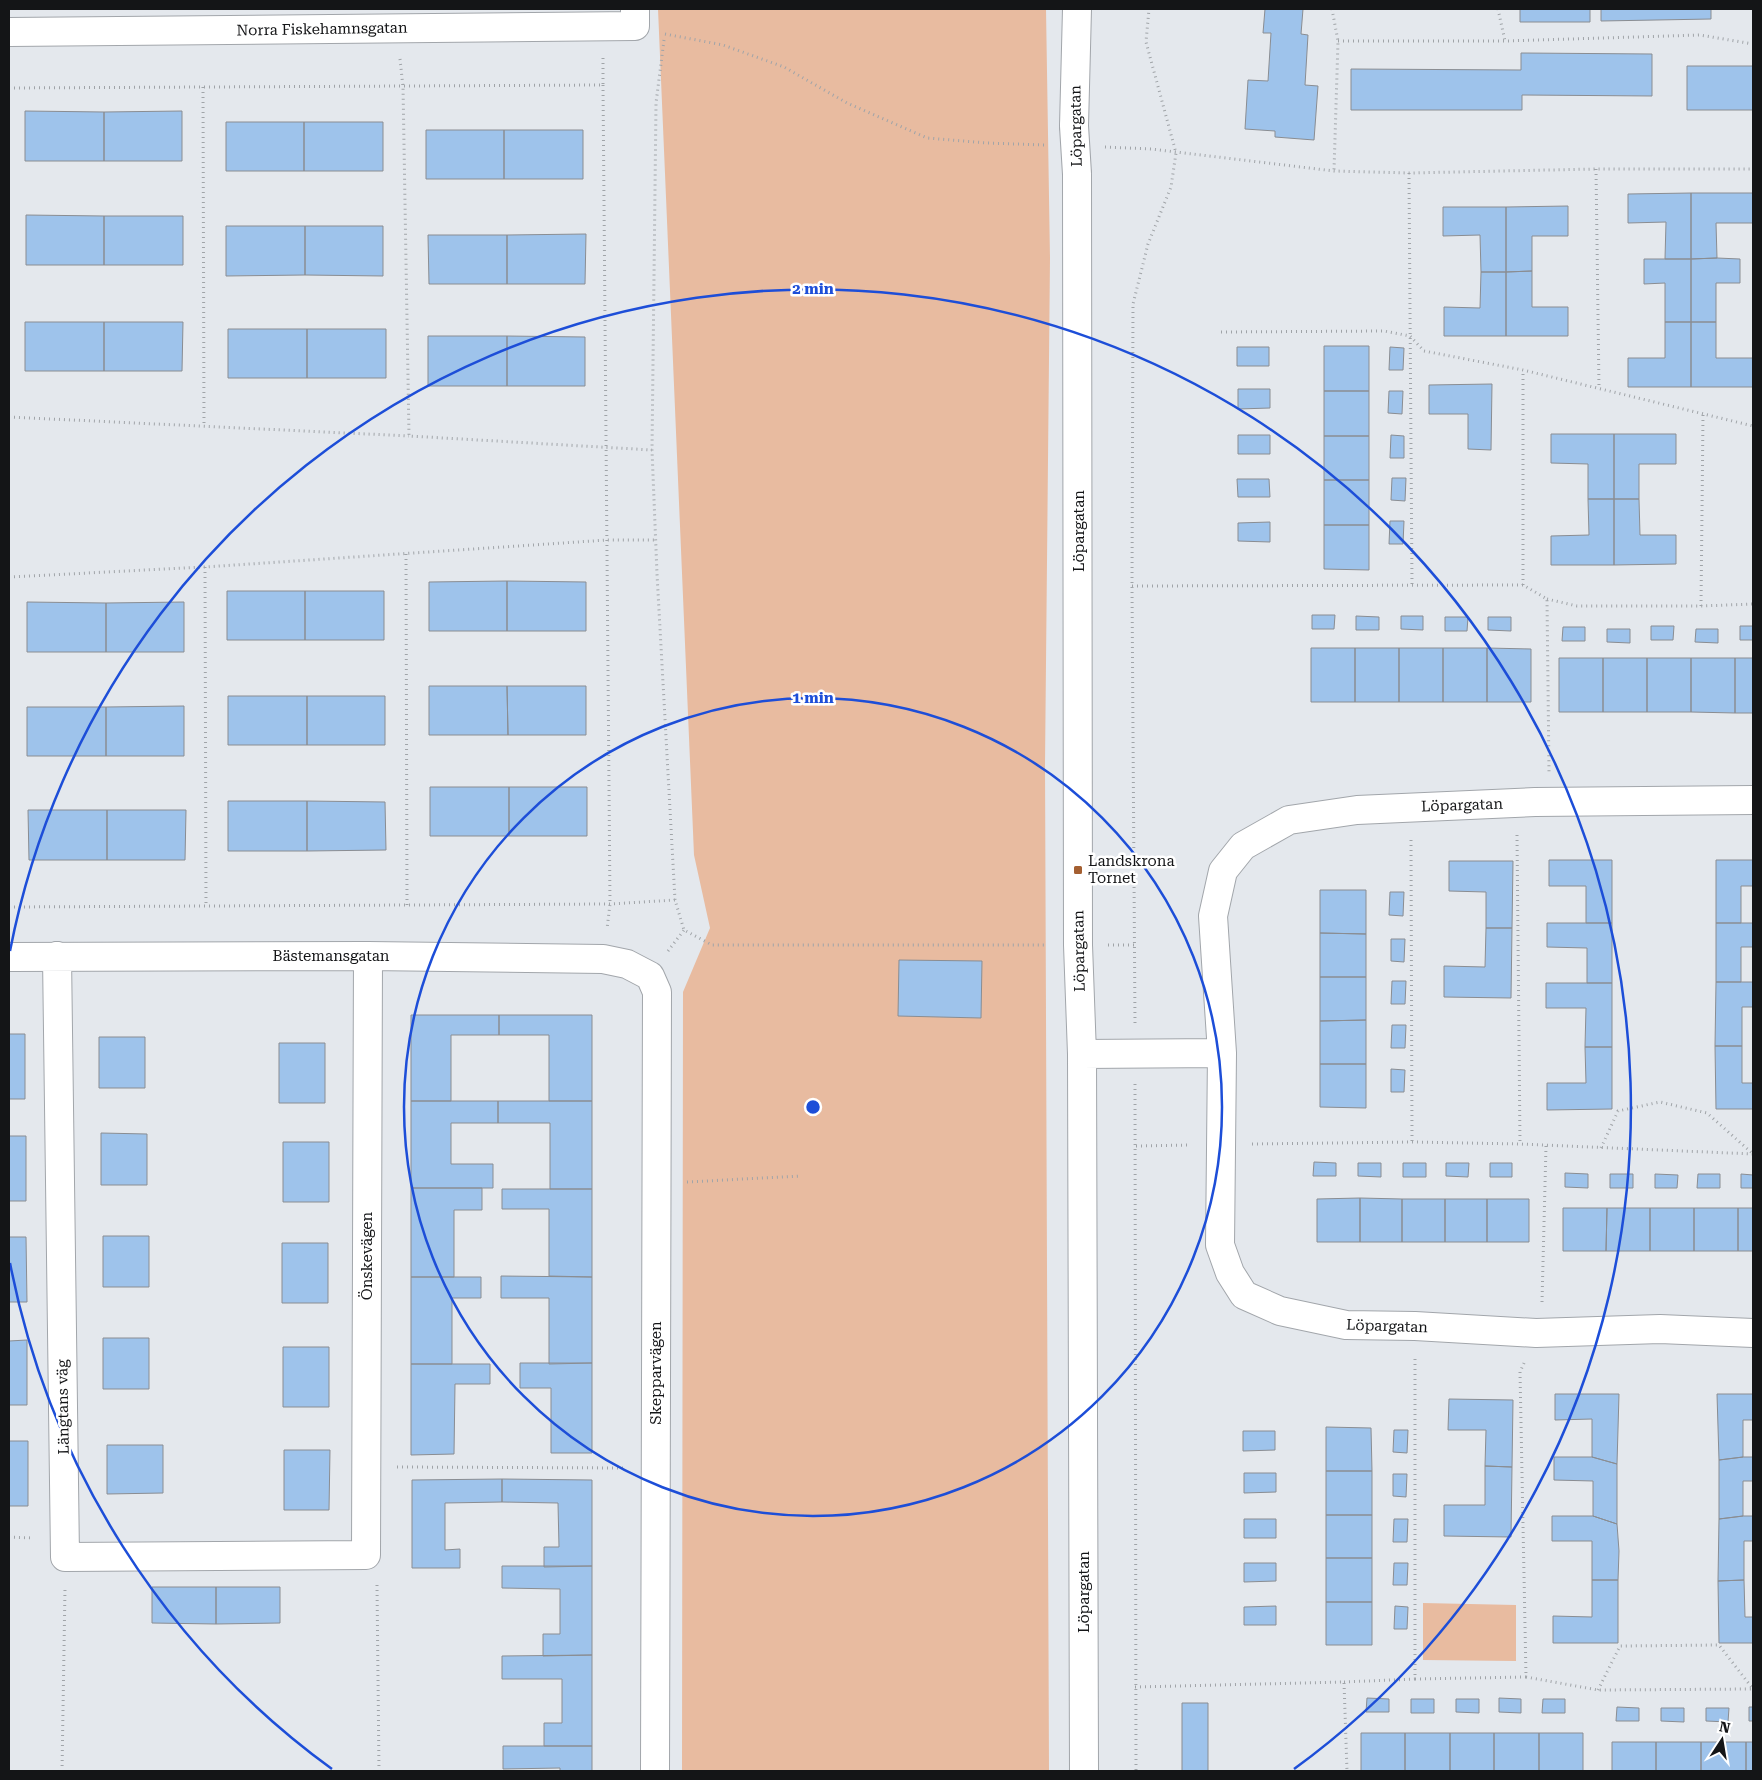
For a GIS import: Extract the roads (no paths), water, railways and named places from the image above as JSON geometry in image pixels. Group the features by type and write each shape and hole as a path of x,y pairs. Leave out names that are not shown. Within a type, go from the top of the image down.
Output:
{"street":[{"name":"Löpargatan","path":"1077,9 1074,126 1077,174 1078,945 1082,1054 1084,1771"},
{"name":"Norra Fiskehamnsgatan","path":"9,32 398,18 602,26 635,17"},
{"name":"Löpargatan","path":"1753,800 1535,802 1411,806 1357,810 1290,820 1243,846 1223,872 1213,916 1222,1053 1220,1246 1230,1273 1244,1295 1280,1310 1346,1325 1415,1326 1536,1334 1660,1329 1753,1334"},
{"name":"Längtans väg","path":"57,956 65,1557 366,1555"},
{"name":"Bästemansgatan","path":"9,957 368,956 603,959 627,964 650,976"},
{"name":"Önskevägen","path":"366,1555 368,956"},
{"name":"Skepparvägen","path":"650,976 657,992 655,1771"},
{"path":"1082,1054 1222,1053"}],"place":[{"name":"Landskrona Tornet","path":"1078,870"}]}
